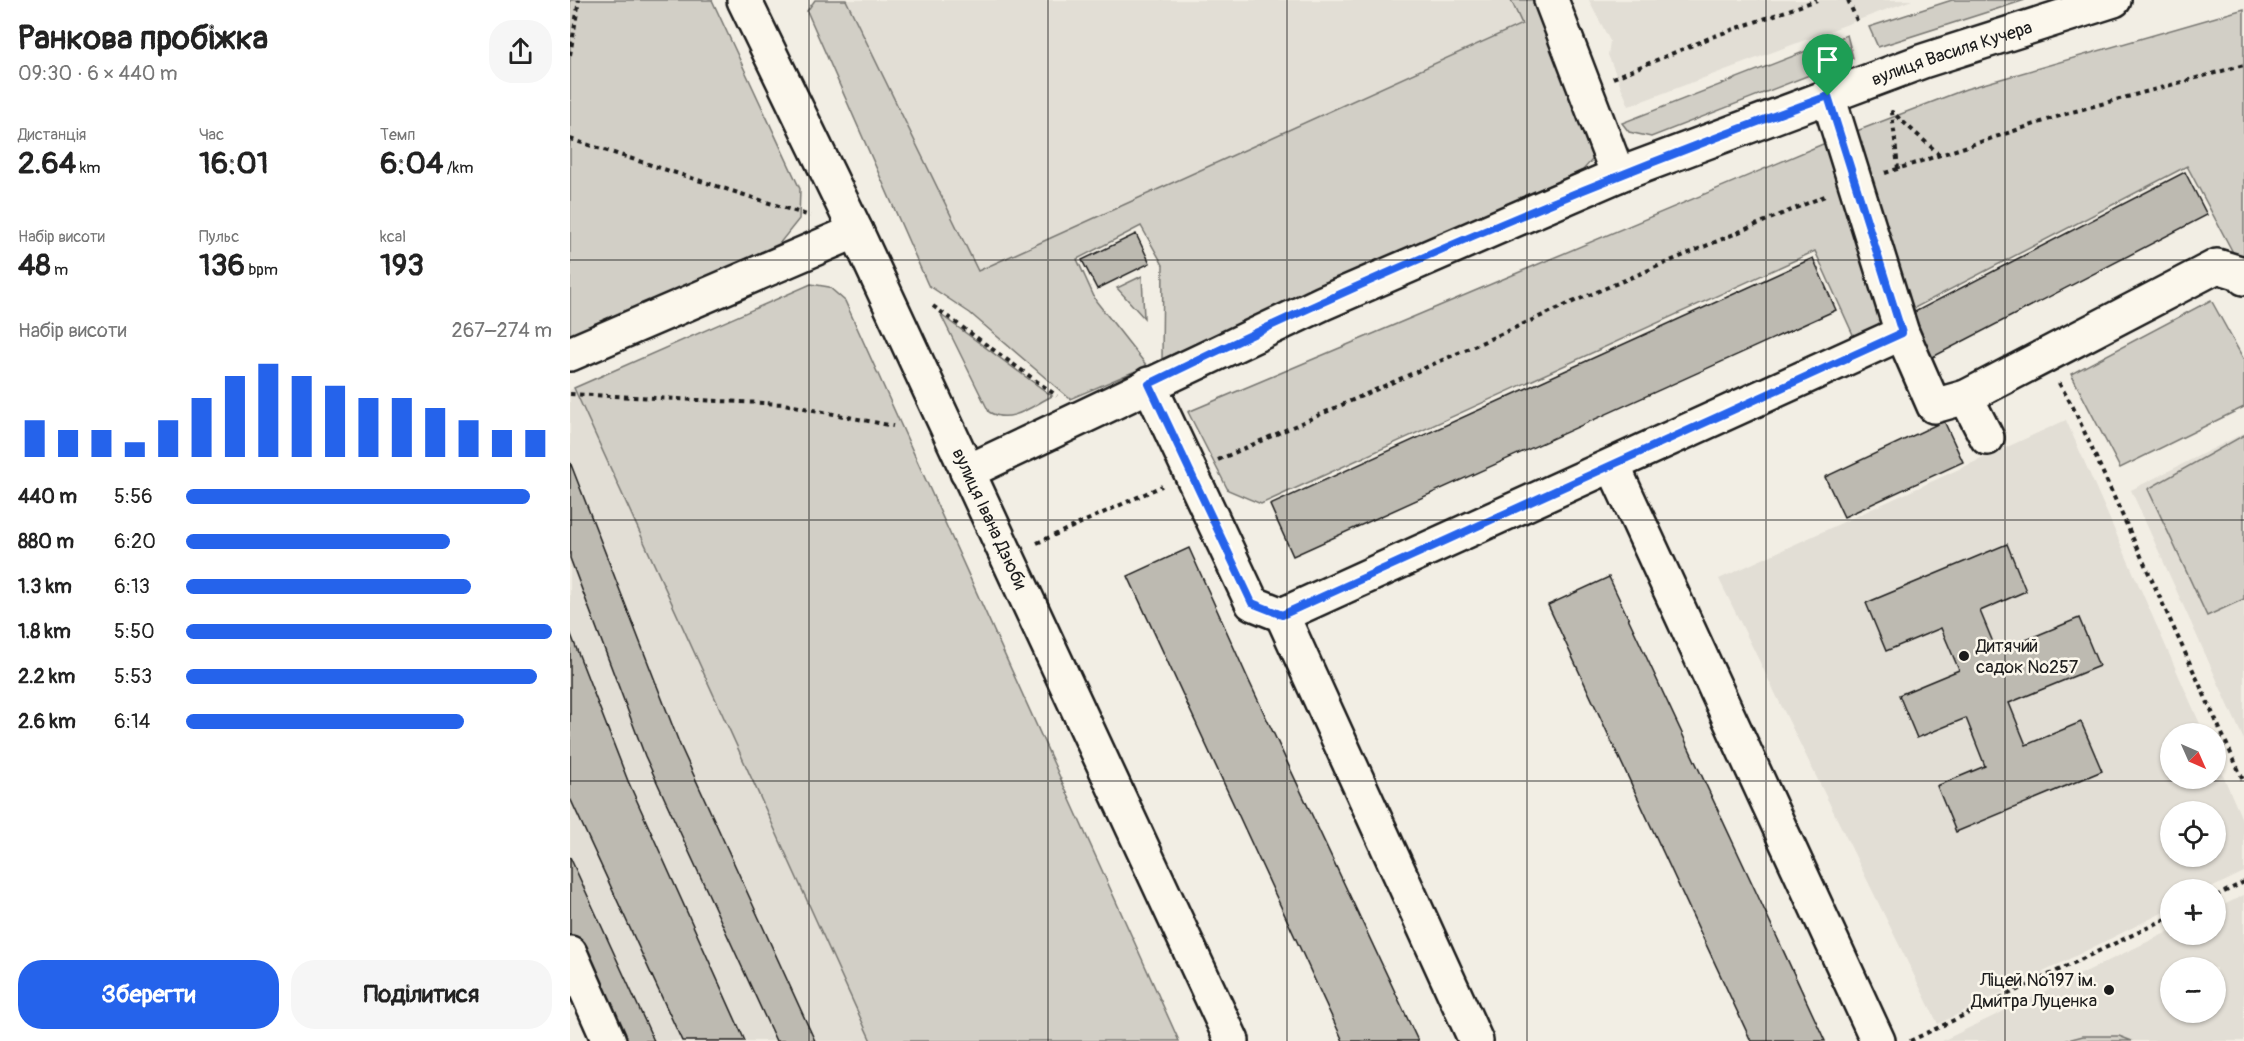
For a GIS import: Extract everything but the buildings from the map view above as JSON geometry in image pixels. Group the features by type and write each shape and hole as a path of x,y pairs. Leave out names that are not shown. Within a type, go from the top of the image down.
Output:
{"street":[{"name":"вулиця Івана Дзюби","path":"744,0 856,231 1232,1041"},
{"path":"1551,0 1618,176"},
{"name":"вулиця Василя Кучера","path":"967,472 1323,303 1618,176 1923,61 2114,0"},
{"path":"1831,95 1855,183 1902,333 1934,406 1966,397 2217,266 2240,273 2244,279"},
{"path":"570,354 856,231"},
{"path":"1282,615 1902,333"},
{"path":"1149,384 1252,603 1282,615 1476,1041"},
{"path":"1966,397 1987,438"},
{"path":"1613,466 1878,1041"},
{"path":"570,953 609,1041"}],"path":[{"path":"570,55 579,0"},
{"path":"1586,89 1712,37 1817,0"},
{"path":"1848,0 1858,22"},
{"path":"1037,543 1575,301 1855,183 2072,112 2244,65"},
{"path":"1898,169 1892,112 1940,155"},
{"path":"570,138 812,217"},
{"path":"933,306 1060,398"},
{"path":"2045,356 2073,407 2244,782"},
{"path":"570,394 784,404 893,426"},
{"path":"2226,891 2244,882"},
{"path":"1910,1041 2160,922"}],"shaded area":[{"path":"570,0 712,0 800,189 799,219 779,244 570,338"},
{"path":"815,0 846,0 978,271 1522,24 1511,0 1535,0 1593,147 1592,160 1583,170 1162,359 1163,265 1141,226 1077,259 1096,301 1147,366 1070,399 970,313 928,285 807,11"},
{"path":"846,0 1511,0 1522,24 978,271"},
{"path":"1589,0 1912,0 1629,106 1608,55 1610,41"},
{"path":"1952,0 2025,0 1878,47 1869,27"},
{"path":"2244,9 2244,256 2237,260 2187,166 1855,339 1815,251 1261,504 1228,490 1188,412 1823,144 1966,89"},
{"path":"1847,35 1853,58 1651,137 1629,132 1622,123"},
{"path":"1142,276 1144,318 1117,288"},
{"path":"811,284 829,287 845,301 1179,1041 871,1041 574,388"},
{"path":"2211,300 2244,360 2244,407 2120,468 2071,374"},
{"path":"941,315 1052,396 1021,413 1005,416 989,412"},
{"path":"574,388 871,1041 612,1041 570,943 570,390"},
{"name":"Дитячий садок №257","path":"2066,420 2200,723 2160,723 2160,789 2226,789 2226,782 2244,824 2244,872 2226,881 2160,879 2160,914 1938,1024 1719,579"},
{"path":"2244,433 2244,740 2131,490"},
{"path":"2244,435 2244,599 2207,616 2148,489"},
{"name":"Ліцей №197 ім. Дмитра Луценка","path":"2244,895 2244,1041 1942,1041 2160,936 2160,945 2226,945 2226,904"},
{"path":"2083,1036 2119,1036 2132,1041 2064,1041"}],"place":[{"name":"Дитячий садок №257","path":"1964,656"},
{"name":"Ліцей №197 ім. Дмитра Луценка","path":"2109,990"}],"route":[{"path":"1828,96 1902,333 1282,615 1252,603 1149,384 1323,303 1618,176 1828,96"}]}
